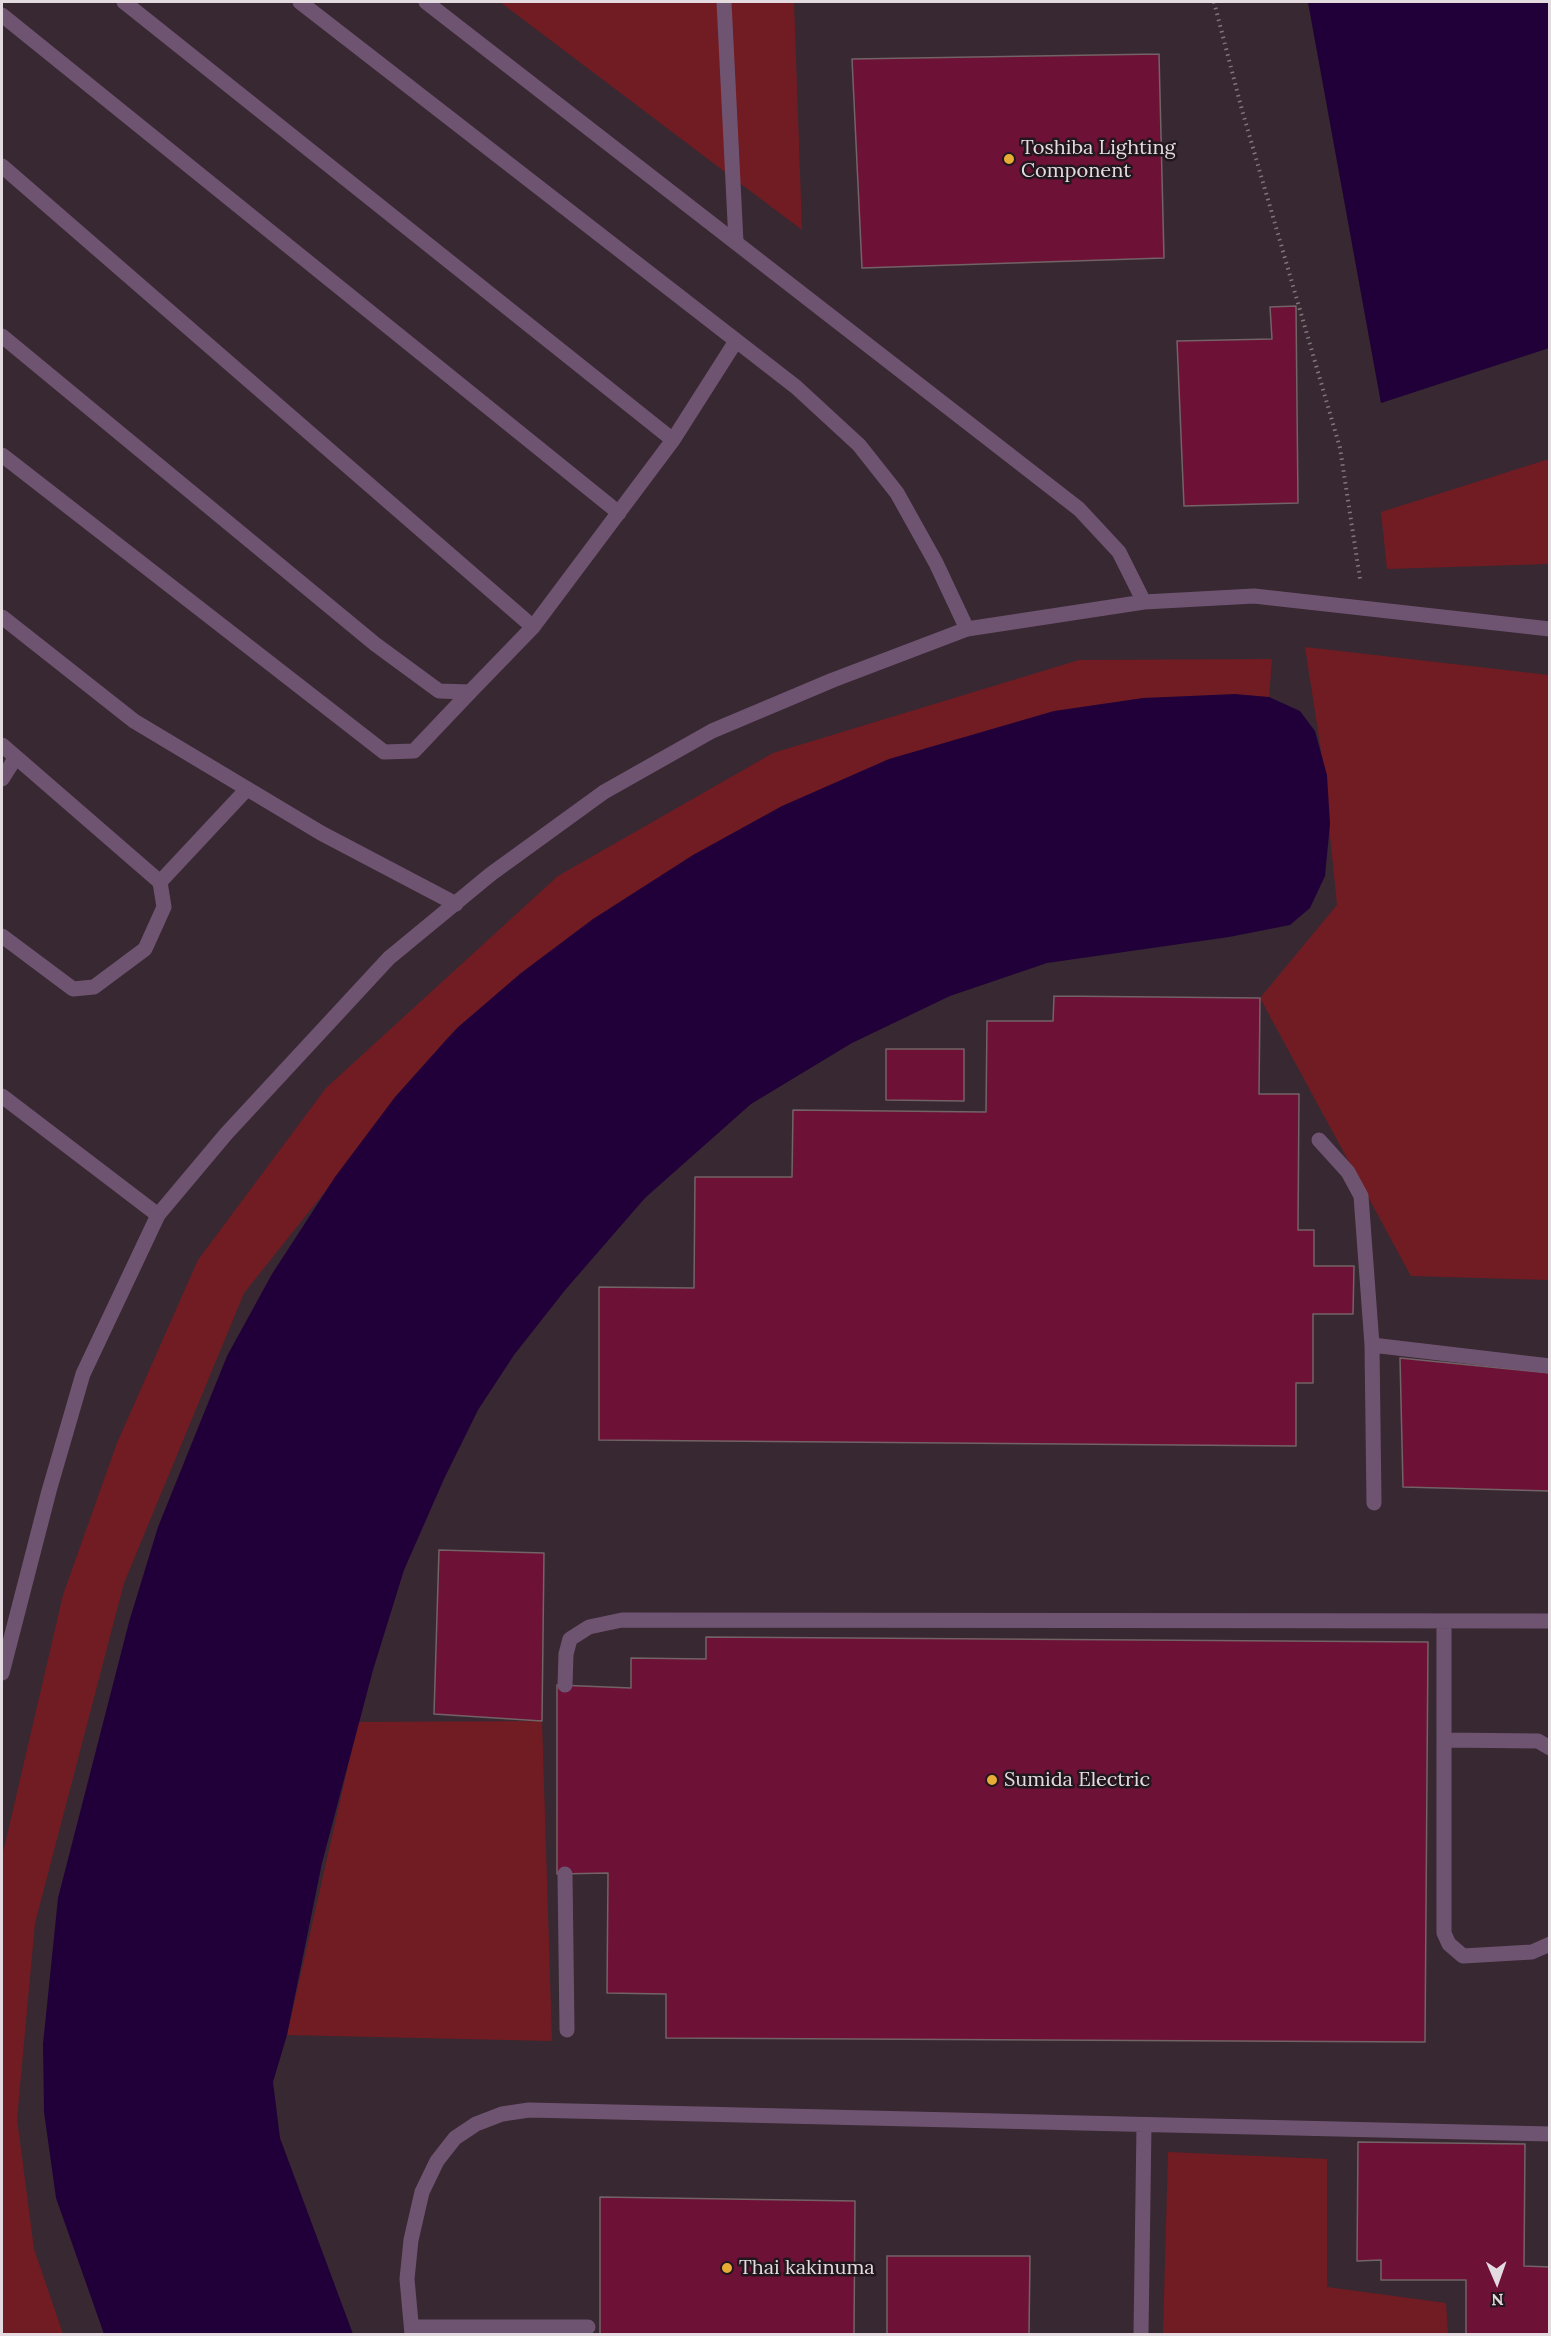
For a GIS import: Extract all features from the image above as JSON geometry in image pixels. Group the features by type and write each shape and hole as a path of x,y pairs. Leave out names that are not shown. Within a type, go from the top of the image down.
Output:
{"street":[{"path":"124,2 673,440"},
{"path":"300,2 796,387 859,445 897,493 936,563 967,629"},
{"path":"426,2 1079,509 1119,552 1143,602"},
{"path":"724,2 736,242"},
{"path":"2,15 619,513"},
{"path":"2,166 533,627"},
{"path":"2,336 375,644 439,691 470,692"},
{"path":"2,455 384,752 414,751 533,627 673,440 736,341"},
{"path":"2,1673 49,1491 83,1374 158,1215 226,1134 389,958 491,874 604,792 712,731 833,680 967,629 1143,602 1254,596 1550,629"},
{"path":"2,617 134,721 321,833 456,904"},
{"path":"2,745 159,882 164,907 145,949 94,987 73,989 2,936"},
{"path":"2,779 16,757"},
{"path":"159,882 247,789"},
{"path":"2,1096 158,1215"},
{"path":"1319,1140 1348,1172 1361,1196 1372,1345 1374,1503"},
{"path":"1372,1345 1550,1366"},
{"path":"565,1685 566,1654 570,1639 589,1627 622,1620 1550,1622"},
{"path":"1444,1622 1444,1933 1449,1944 1462,1956 1532,1952 1550,1944"},
{"path":"1444,1740 1538,1741 1550,1748"},
{"path":"565,1874 567,2030"},
{"path":"588,2327 412,2331 406,2279 411,2240 422,2192 437,2162 455,2138 476,2124 502,2114 529,2110 1550,2134"},
{"path":"1141,2334 1144,2125"}],"path":[{"path":"1214,2 1242,110 1340,447 1365,609"}],"shaded area":[{"path":"2,2 1308,2 1381,403 1549,348 1549,2334 2,2334"},
{"path":"500,2 794,2 802,230"},
{"path":"1308,2 1549,2 1549,348 1381,403"},
{"path":"1549,459 1549,564 1387,569 1381,512"},
{"path":"1305,647 1549,675 1549,1280 1411,1276 1260,998 1337,905 1322,757"},
{"path":"1272,659 1269,697 1143,698 446,1040 244,1293 124,1583 35,1923 17,2119 34,2249 63,2334 2,2334 2,1857 63,1595 117,1443 198,1260 326,1088 558,876 773,753 1079,660"},
{"path":"1235,694 1269,697 1300,711 1315,731 1327,775 1330,824 1325,876 1310,908 1290,925 1229,937 1047,963 950,996 852,1043 751,1104 645,1198 566,1289 514,1355 478,1410 444,1479 404,1570 373,1670 322,1863 287,2035 273,2082 280,2138 353,2334 104,2334 56,2198 44,2112 43,2044 58,1898 129,1622 158,1527 227,1356 272,1274 335,1177 395,1097 446,1040 521,973 593,919 693,855 782,806 889,759 1054,711 1143,698"},
{"path":"542,1721 552,2041 287,2035 358,1722"},
{"path":"1168,2152 1327,2159 1327,2287 1446,2303 1448,2334 1163,2334"}],"building":[{"name":"Toshiba Lighting Component","path":"1159,54 1164,258 862,268 852,59"},
{"path":"1296,306 1298,503 1184,506 1177,341 1272,339 1270,307"},
{"path":"1054,996 1260,998 1259,1094 1299,1094 1298,1230 1314,1230 1314,1266 1354,1266 1353,1314 1313,1314 1313,1383 1296,1383 1296,1446 599,1440 599,1287 694,1288 695,1177 792,1177 793,1110 986,1112 987,1021 1053,1021"},
{"path":"886,1049 964,1049 964,1101 886,1100"},
{"path":"1400,1358 1550,1373 1550,1491 1403,1487"},
{"path":"439,1550 544,1553 542,1721 434,1714"},
{"name":"Sumida Electric","path":"706,1637 1428,1642 1425,2042 666,2038 666,1994 607,1993 608,1873 557,1874 557,1685 631,1688 631,1658 706,1659"},
{"path":"1358,2142 1525,2144 1524,2266 1550,2267 1550,2334 1466,2334 1466,2280 1381,2280 1381,2260 1357,2261"},
{"name":"Thai kakinuma","path":"600,2197 855,2201 854,2334 600,2334"},
{"name":"Thai kakinuma","path":"887,2256 1030,2256 1029,2334 887,2334"}],"place":[{"name":"Toshiba Lighting Component","path":"1009,159"},
{"name":"Sumida Electric","path":"992,1780"},
{"name":"Thai kakinuma","path":"727,2268"}]}
